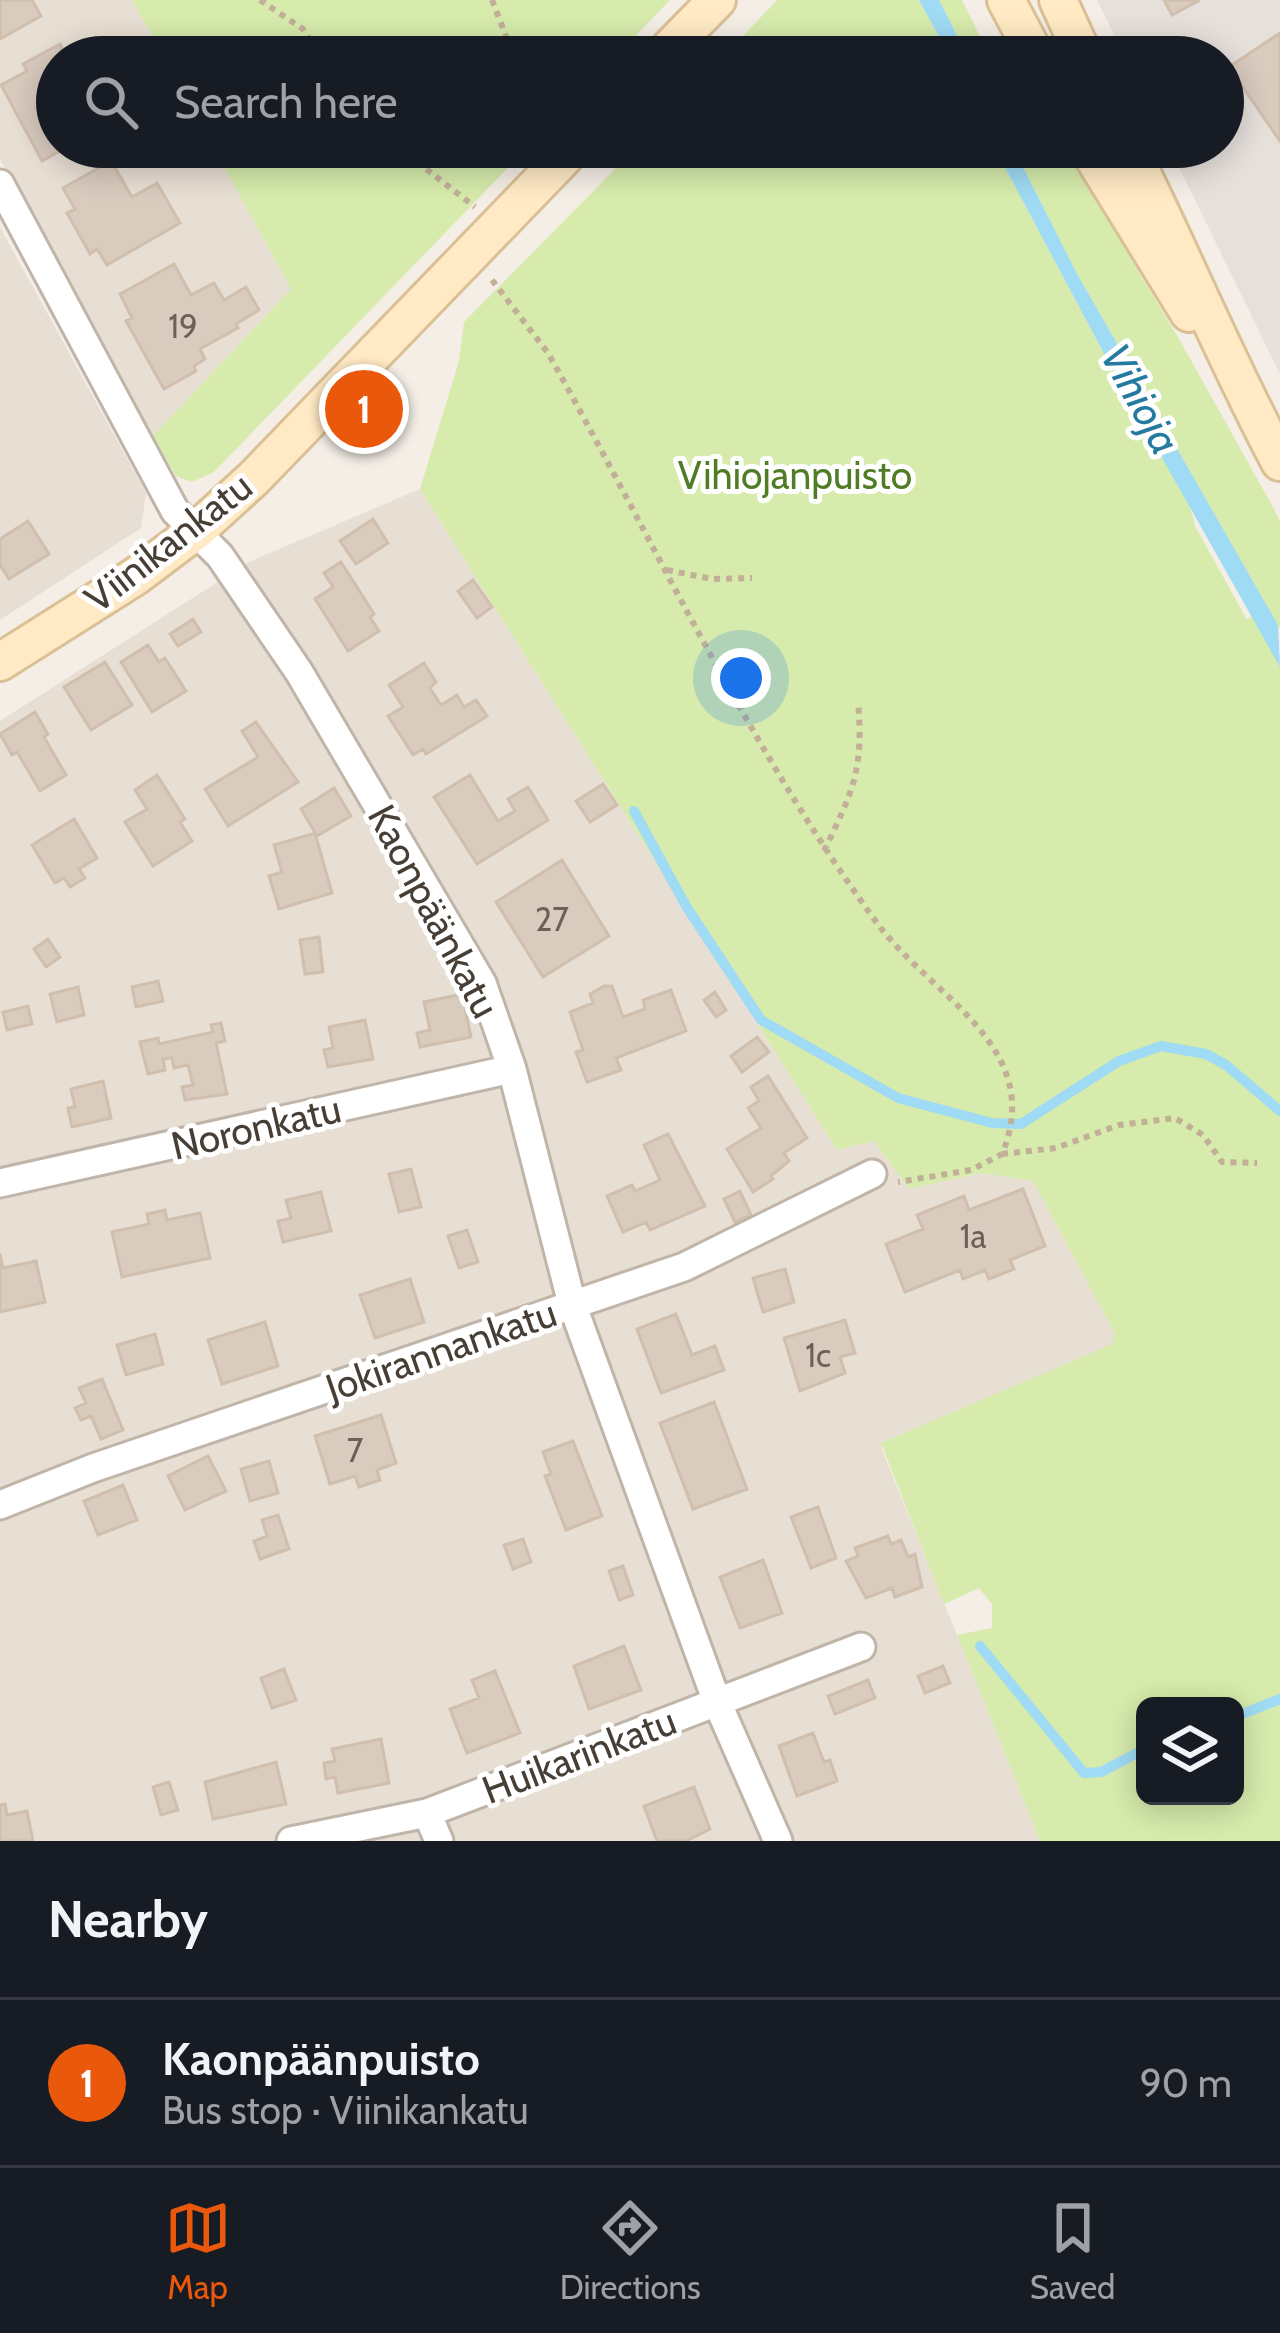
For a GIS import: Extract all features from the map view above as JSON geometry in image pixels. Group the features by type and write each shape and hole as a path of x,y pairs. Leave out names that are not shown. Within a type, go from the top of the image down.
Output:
{"main road":[{"path":"682,36 717,0"},
{"path":"1006,0 1025,36"},
{"path":"1058,0 1074,36"},
{"name":"Viinikankatu","path":"0,662 136,576 197,530 254,478 554,168"},
{"path":"1100,168 1175,294 1231,369"},
{"path":"1139,168 1231,369 1280,462"}],"street":[{"name":"Kaonpäänkatu","path":"0,184 175,511 220,556 299,672 482,983 512,1070 572,1304 717,1702 778,1841"},
{"name":"Noronkatu","path":"0,1184 512,1070"},
{"name":"Jokirannankatu","path":"0,1505 93,1468 683,1267 872,1174"},
{"name":"Huikarinkatu","path":"291,1841 427,1813 861,1647"},
{"path":"427,1813 439,1841"}],"path":[{"path":"260,0 308,36"},
{"path":"492,0 506,36"},
{"path":"425,168 495,228"},
{"path":"468,256 516,306 548,353 824,851 896,949 990,1040 1009,1074 1012,1106 1002,1154"},
{"path":"667,570 712,579 752,578"},
{"path":"824,851 853,798 862,745 858,702"},
{"path":"872,1174 912,1183 971,1170 1002,1154 1057,1148 1118,1125 1175,1118 1203,1136 1222,1162 1257,1163"}],"shaded area":[{"path":"0,0 132,0 152,36 36,36 36,168 225,168 291,289 153,436 0,160"},
{"path":"1097,0 1280,0 1280,374 1179,168 1244,168 1244,36 1115,36"},
{"path":"0,227 146,493 141,528 0,620"},
{"path":"420,489 837,1150 874,1141 909,1189 982,1173 1033,1181 1115,1334 1113,1344 881,1447 1040,1841 0,1841 0,721 249,562"}],"green space":[{"path":"132,0 670,0 635,36 152,36"},
{"path":"777,0 919,0 939,36 743,36"},
{"path":"939,0 962,0 980,36 957,36"},
{"path":"225,168 508,168 214,472 192,482 176,476 153,436 291,289"},
{"name":"Vihiojanpuisto","path":"616,168 1005,168 1189,502 1195,526 1247,620 1253,615 1280,667 1280,1841 1040,1841 957,1635 992,1628 992,1604 979,1588 944,1604 881,1443 1112,1344 1115,1334 1033,1181 982,1173 909,1189 874,1141 837,1150 420,489 459,361 464,322"},
{"path":"1024,168 1077,168 1273,507 1280,521 1280,629 1076,272"}],"water":[{"path":"919,0 939,0 957,36 939,36"},
{"name":"Vihioja","path":"1005,168 1024,168 1076,272 1278,625 1280,667"}],"building":[{"path":"0,0 32,0 41,16 0,39"},
{"path":"1164,0 1200,0 1172,15"},
{"path":"1280,33 1280,141 1244,89 1244,57"},
{"path":"36,57 36,150 1,85 27,71 23,64"},
{"path":"99,168 115,168 132,197 157,183 180,223 107,265 97,249 90,254 67,213 75,209 63,188"},
{"path":"174,264 191,295 214,283 224,300 246,287 259,310 200,349 205,359 194,366 196,371 164,389 126,321 132,318 120,294"},
{"path":"373,519 388,543 356,564 340,541"},
{"path":"28,521 49,554 9,579 0,565 0,539"},
{"path":"341,562 374,614 370,617 379,631 348,651 315,599 333,587 324,573"},
{"path":"473,580 492,607 477,618 458,591"},
{"path":"193,619 201,632 178,646 170,634"},
{"path":"148,645 159,662 165,658 186,691 152,712 121,662"},
{"path":"105,662 132,705 91,730 64,687"},
{"path":"424,663 436,682 430,688 441,705 457,695 464,707 476,700 487,716 426,754 423,749 413,755 388,716 403,707 389,685"},
{"path":"35,712 66,775 40,791 0,734"},
{"path":"256,722 298,782 228,826 205,789 258,757 242,731"},
{"path":"157,775 185,819 180,822 192,841 153,866 125,822 147,809 135,790"},
{"path":"470,775 498,821 515,811 508,799 528,787 548,820 477,864 434,797"},
{"path":"603,784 617,805 590,822 576,801"},
{"path":"334,788 351,816 317,836 301,809"},
{"path":"74,819 97,858 79,869 85,878 70,887 64,878 55,883 32,845"},
{"path":"315,833 332,893 279,909 269,876 282,872 274,845"},
{"path":"562,860 609,936 543,977 496,902"},
{"path":"319,937 323,972 305,974 300,940"},
{"path":"48,939 60,957 46,967 34,949"},
{"path":"158,981 163,1001 136,1007 132,987"},
{"path":"612,986 623,1017 645,1009 643,1000 671,990 686,1031 616,1058 621,1070 587,1082 576,1052 583,1050 570,1012 593,1003 590,994"},
{"path":"78,987 84,1015 57,1022 50,994"},
{"path":"715,992 726,1010 716,1017 704,1000"},
{"path":"462,994 471,1037 420,1047 417,1033 430,1030 424,1002"},
{"path":"28,1006 32,1024 7,1030 3,1012"},
{"path":"365,1020 373,1059 328,1067 324,1050 333,1048 329,1027"},
{"path":"221,1023 225,1041 216,1043 227,1094 185,1100 182,1087 193,1085 188,1065 174,1068 172,1058 163,1059 165,1070 148,1074 140,1042 158,1038 159,1044 213,1032 211,1025"},
{"path":"757,1037 769,1052 742,1072 731,1056"},
{"path":"768,1076 807,1138 784,1153 789,1161 753,1192 727,1149 761,1128 748,1108 759,1101 751,1087"},
{"path":"103,1081 111,1118 72,1127 71,1089"},
{"path":"668,1134 705,1206 650,1230 646,1222 623,1232 607,1196 660,1180 644,1145"},
{"path":"411,1169 421,1207 399,1212 389,1174"},
{"path":"1023,1189 1045,1246 1010,1260 1014,1269 989,1279 985,1270 963,1279 960,1270 905,1292 886,1244 923,1229 917,1215 964,1196 969,1210"},
{"path":"740,1191 751,1215 735,1222 724,1199"},
{"path":"321,1192 331,1231 283,1242 278,1221 291,1218 286,1200"},
{"path":"165,1210 167,1220 200,1213 210,1258 122,1277 112,1232 149,1224 147,1214"},
{"path":"467,1230 478,1262 459,1268 448,1236"},
{"path":"0,1254 3,1268 36,1261 45,1302 0,1312"},
{"path":"785,1269 794,1302 763,1312 753,1278"},
{"path":"410,1279 424,1322 375,1338 360,1295"},
{"path":"676,1314 692,1355 715,1346 724,1370 661,1393 637,1329"},
{"path":"845,1320 855,1353 840,1357 845,1373 800,1391 784,1338"},
{"path":"265,1322 278,1366 222,1384 208,1340"},
{"path":"155,1334 163,1364 126,1375 117,1345"},
{"path":"102,1379 123,1430 101,1439 91,1416 81,1420 75,1408 86,1403 79,1388"},
{"path":"714,1402 747,1489 693,1509 660,1423"},
{"path":"381,1415 396,1463 377,1470 380,1480 359,1487 355,1476 330,1484 315,1436"},
{"path":"573,1441 602,1516 566,1530 545,1476 551,1474 543,1452"},
{"path":"208,1456 226,1491 185,1510 168,1476"},
{"path":"269,1461 278,1493 250,1501 241,1469"},
{"path":"123,1485 137,1520 98,1535 84,1501"},
{"path":"818,1507 836,1558 811,1568 791,1517"},
{"path":"278,1515 289,1549 260,1559 254,1541 267,1536 262,1520"},
{"path":"888,1536 891,1544 901,1540 908,1557 915,1554 922,1587 895,1597 892,1588 866,1598 846,1561 858,1556 855,1548"},
{"path":"523,1539 531,1562 513,1569 504,1545"},
{"path":"763,1560 782,1613 740,1628 720,1577"},
{"path":"623,1566 633,1595 619,1600 609,1571"},
{"path":"624,1646 641,1690 589,1709 574,1666"},
{"path":"943,1666 950,1683 925,1693 918,1676"},
{"path":"284,1669 296,1700 272,1708 261,1678"},
{"path":"495,1671 520,1733 467,1753 450,1709 479,1698 472,1680"},
{"path":"868,1680 875,1698 835,1714 828,1696"},
{"path":"813,1733 837,1781 797,1796 779,1746"},
{"path":"381,1739 389,1783 338,1793 335,1777 326,1779 324,1763 335,1761 332,1749"},
{"path":"276,1762 286,1804 213,1819 205,1782"},
{"path":"169,1782 178,1810 161,1815 153,1787"},
{"path":"694,1787 710,1829 686,1841 657,1841 644,1806"},
{"path":"5,1804 7,1815 27,1811 33,1841 0,1841 0,1805"}],"waterway":[{"path":"634,811 686,906 761,1020 898,1098 992,1123 1021,1124 1119,1061 1161,1046 1206,1054 1280,1111"},
{"path":"980,1646 1084,1773 1101,1772 1136,1754"},
{"path":"1244,1713 1280,1699"}],"place":[{"name":"Kaonpäänpuisto","path":"364,409"}]}
